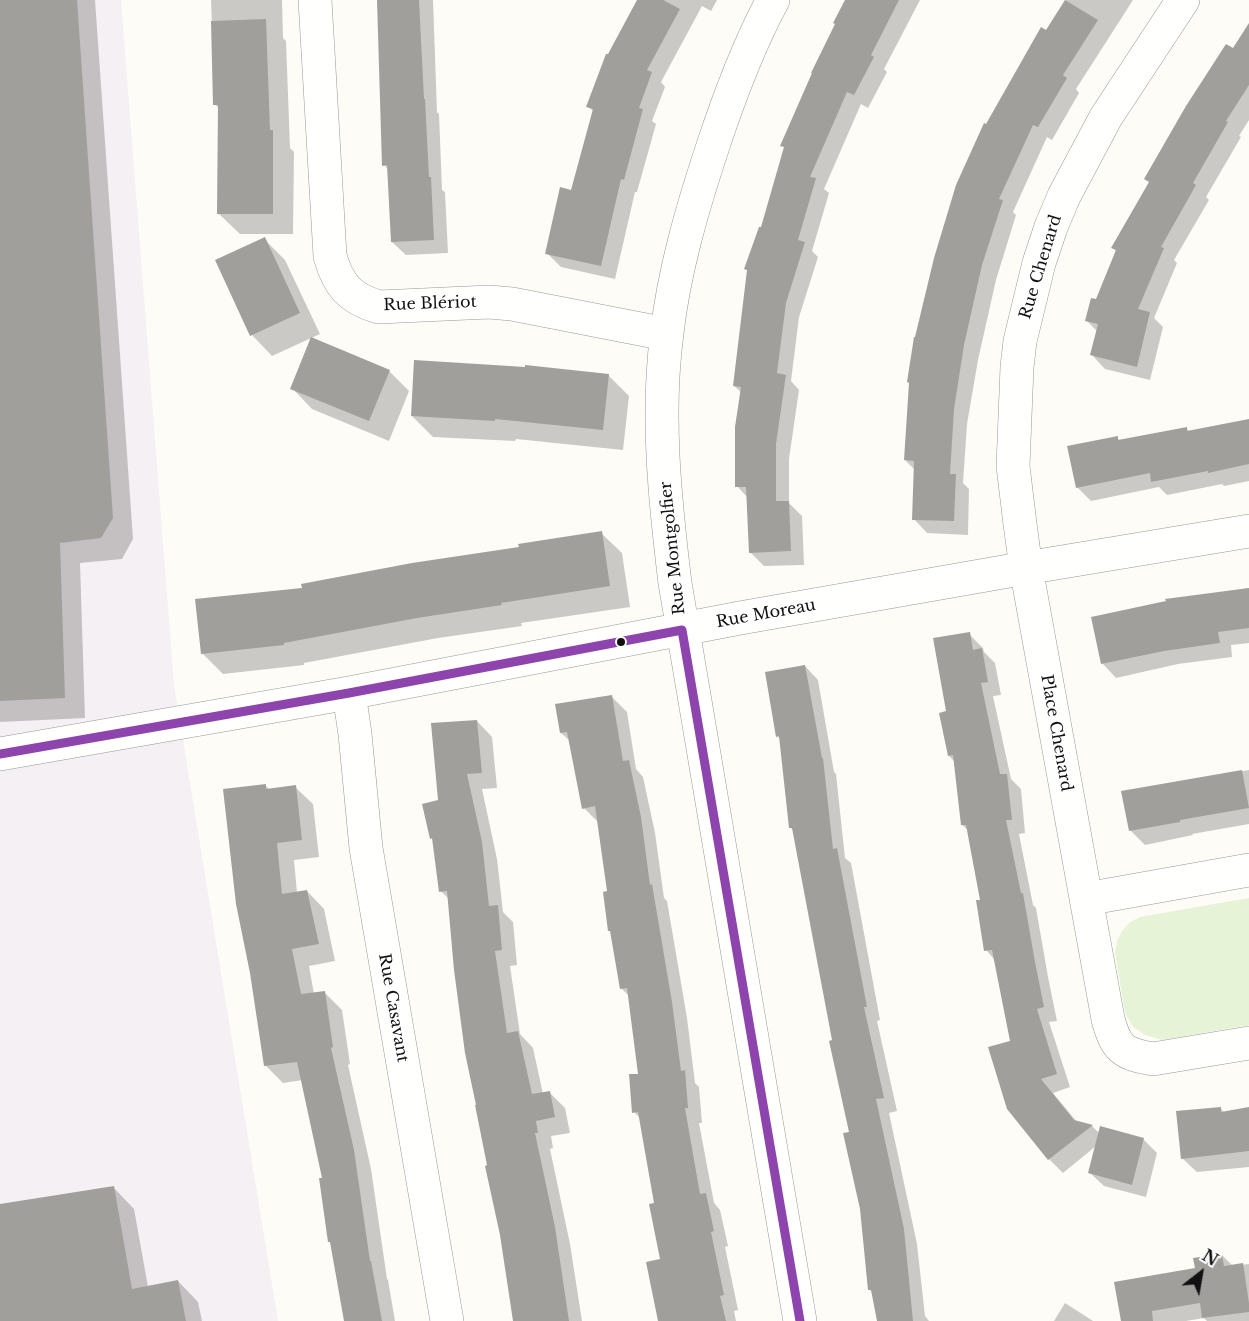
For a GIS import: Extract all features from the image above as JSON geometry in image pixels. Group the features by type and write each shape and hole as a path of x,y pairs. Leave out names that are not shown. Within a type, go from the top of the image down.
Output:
{"street":[{"name":"Rue Blériot","path":"315,0 330,255 334,272 353,296 379,307 480,302 512,304 666,334"},
{"name":"Rue Montgolfier","path":"773,0 720,124 693,210 680,265 666,334 663,389 664,466 667,513 682,630 800,1321"},
{"name":"Rue Chenard","path":"1026,568 1013,466 1016,388 1020,341 1039,263 1064,196 1107,117 1183,0"},
{"name":"Rue Moreau","path":"0,754 349,693 751,616 1249,531"},
{"name":"Place Chenard","path":"1026,568 1108,1019 1114,1039 1124,1051 1154,1059 1249,1043"},
{"name":"Rue Casavant","path":"349,693 356,734 368,859 447,1321"},
{"path":"1086,899 1249,870"}],"shaded area":[{"path":"0,0 121,0 174,685 278,1321 0,1321"}],"green space":[{"path":"1249,898 1249,1025 1162,1040 1145,1035 1133,1027 1125,1013 1115,953 1117,941 1130,922 1140,917"}],"building":[{"path":"0,0 77,0 113,518 101,538 60,543 65,698 0,701"},
{"path":"377,0 419,0 434,240 391,242 387,165 382,166"},
{"path":"637,0 663,0 680,9 647,70 652,72 639,108 643,109 624,180 621,179 601,266 545,254 560,187 571,190 593,109 586,107 606,54"},
{"path":"845,0 899,0 871,55 874,57 854,95 847,92 810,177 816,178 798,240 805,242 786,303 777,373 786,375 776,444 776,501 789,501 791,551 749,553 746,487 735,487 735,427 741,387 733,386 747,270 744,269 759,227 761,227 784,147 780,146"},
{"path":"1065,0 1098,20 1063,75 1067,78 1038,127 1033,125 999,199 1003,200 982,265 964,345 954,409 950,474 956,474 954,521 912,520 914,461 904,460 909,383 907,382 914,337 934,258 956,185 984,123 986,124 1041,27 1046,30"},
{"path":"266,19 270,130 273,130 273,214 217,214 218,105 213,105 211,21"},
{"path":"1249,23 1249,85 1226,121 1228,122 1193,183 1196,185 1161,247 1164,248 1138,309 1150,312 1137,367 1090,355 1098,324 1085,321 1091,298 1096,299 1116,250 1111,248 1149,182 1144,179 1186,106 1226,44 1233,48"},
{"path":"265,237 300,313 250,336 215,260"},
{"path":"311,337 390,370 369,421 290,389"},
{"path":"414,360 525,367 525,365 609,374 603,430 495,419 495,421 411,416"},
{"path":"1249,419 1249,464 1151,482 1150,473 1076,488 1067,446 1118,436 1118,440 1187,427 1187,431"},
{"path":"602,531 610,586 417,618 284,643 284,645 201,654 195,599 302,588 301,584"},
{"path":"1249,588 1249,628 1218,632 1220,643 1164,651 1101,664 1091,617 1166,601 1165,599"},
{"path":"970,632 973,650 982,648 988,682 981,683 1000,774 1007,774 1012,820 1006,820 1021,893 1023,893 1044,1007 1037,1009 1057,1074 1041,1079 1074,1120 1093,1125 1048,1160 1007,1109 988,1047 1010,1041 992,950 984,951 976,900 980,900 966,825 961,825 953,755 948,756 939,713 946,711 933,638"},
{"path":"805,665 823,758 833,849 837,848 867,1007 864,1007 884,1098 876,1099 904,1229 913,1321 877,1321 871,1290 868,1290 860,1209 843,1133 849,1132 829,1041 832,1040 792,828 789,828 779,736 776,737 765,672"},
{"path":"612,695 623,761 629,760 641,817 650,885 652,884 672,1002 681,1071 685,1070 688,1108 685,1108 700,1194 706,1193 714,1231 711,1232 724,1295 720,1296 726,1321 658,1321 646,1262 660,1259 649,1204 654,1203 638,1112 632,1113 629,1074 638,1074 627,988 620,989 610,931 608,931 603,892 607,891 595,806 582,809 567,732 560,733 555,704"},
{"path":"477,720 482,773 467,774 482,842 489,906 498,905 502,950 495,951 507,1033 518,1031 532,1094 550,1091 555,1117 536,1121 538,1133 535,1133 555,1227 569,1321 513,1321 500,1235 465,1053 447,891 439,892 432,838 430,839 422,804 438,800 431,723"},
{"path":"1242,770 1249,808 1129,831 1121,791"},
{"path":"266,784 266,789 296,785 302,840 277,843 282,894 307,890 319,944 292,949 301,994 325,991 333,1047 331,1048 354,1150 370,1261 382,1321 344,1321 330,1242 328,1242 319,1178 322,1178 297,1062 264,1066 250,973 236,904 223,789"},
{"path":"1221,1107 1221,1112 1249,1107 1249,1151 1181,1159 1176,1111"},
{"path":"1100,1126 1144,1138 1132,1185 1088,1173"},
{"path":"114,1186 132,1289 178,1280 186,1321 0,1321 0,1204"},
{"path":"1222,1254 1224,1266 1243,1263 1249,1312 1202,1318 1200,1303 1152,1311 1153,1321 1121,1321 1114,1282 1195,1268 1193,1258"}],"transit line":[{"path":"0,754 349,693 682,630 800,1321"}]}
